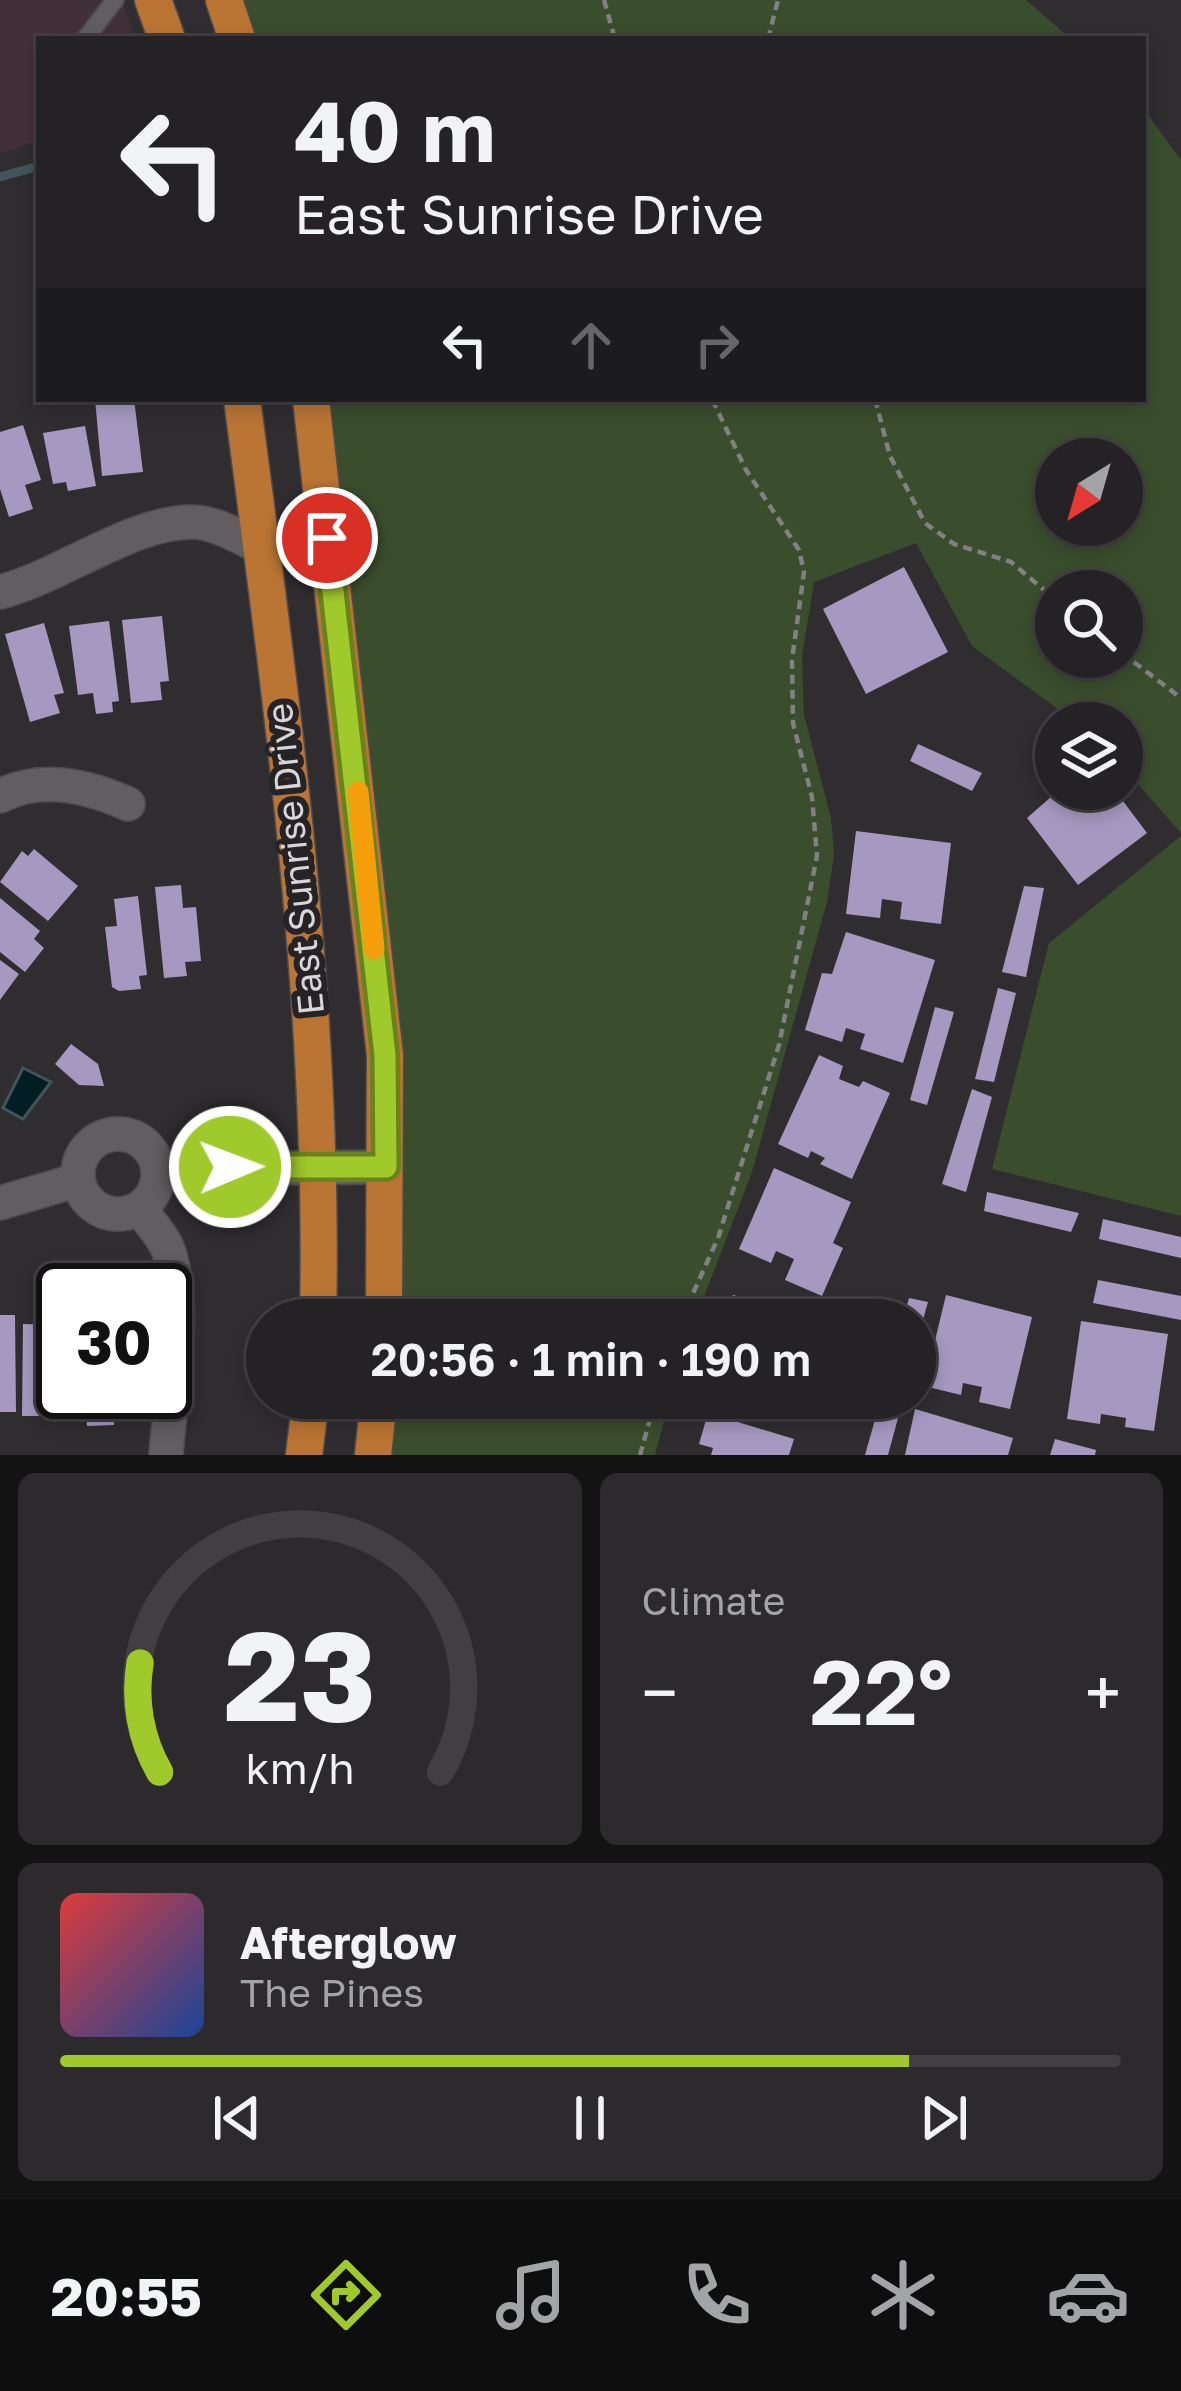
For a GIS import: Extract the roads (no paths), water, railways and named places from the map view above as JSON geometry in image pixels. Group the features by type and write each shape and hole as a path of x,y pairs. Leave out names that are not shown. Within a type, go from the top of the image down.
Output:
{"main road":[{"path":"154,0 166,36"},
{"path":"224,0 236,36"},
{"name":"East Sunrise Drive","path":"242,402 309,954 321,1167 318,1299"},
{"name":"East Sunrise Drive","path":"310,402 385,1055 384,1299"},
{"path":"304,1455 308,1419"},
{"path":"373,1455 377,1419"}],"street":[{"path":"0,592 62,572 164,526 195,521 262,548"},
{"path":"0,796 63,784 97,790 128,804"},
{"path":"106,1136 133,1137 154,1155 158,1168 155,1191 140,1208 127,1214 90,1203 78,1180 84,1153 106,1136"},
{"path":"158,1168 386,1167"},
{"path":"0,1203 78,1180"},
{"path":"140,1208 166,1247 173,1285 176,1334 166,1455"}],"lane":[{"path":"87,36 115,0"}],"water":[{"path":"23,1068 51,1082 23,1119 3,1108"}],"waterway":[{"path":"0,177 36,167"}]}
